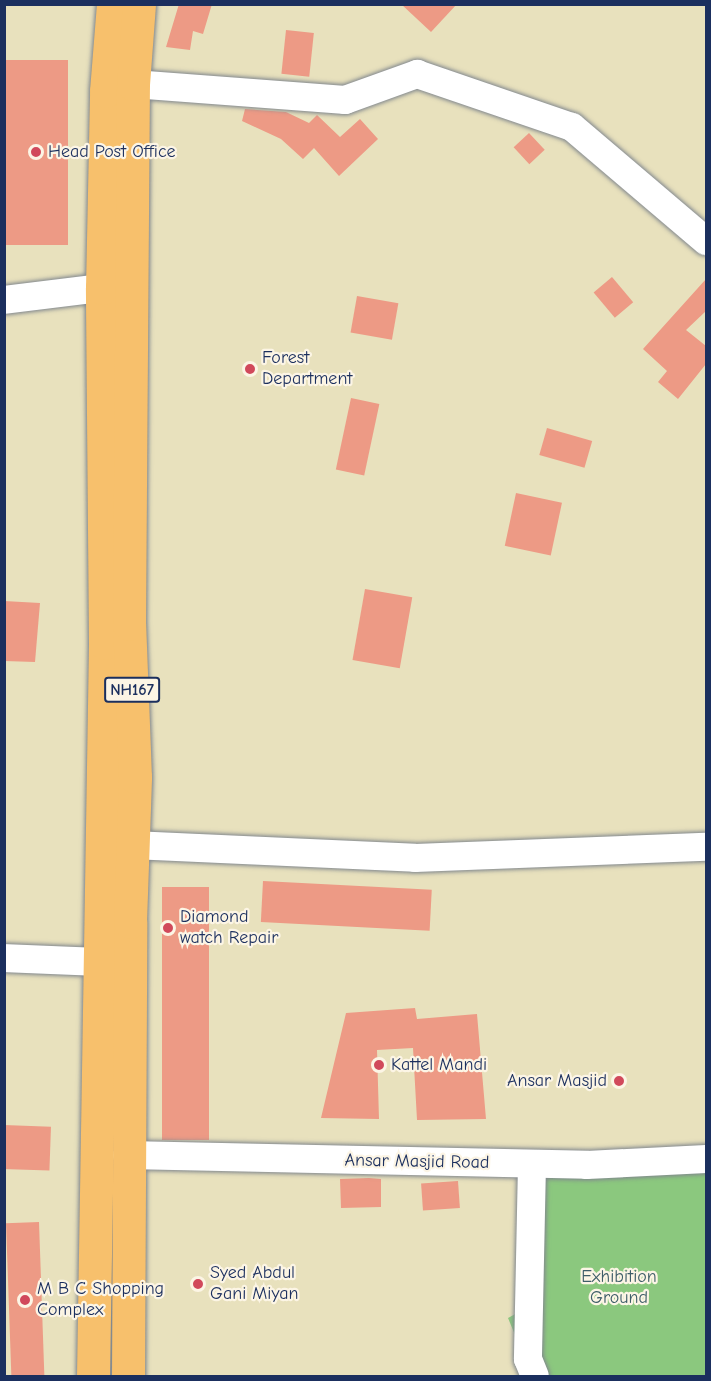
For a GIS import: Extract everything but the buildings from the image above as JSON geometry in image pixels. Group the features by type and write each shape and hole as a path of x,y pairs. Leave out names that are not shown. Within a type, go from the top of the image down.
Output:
{"highway":[{"name":"NH167","path":"93,1377 105,643 102,288 106,91 113,4"},
{"name":"NH167","path":"128,1377 127,1155 135,777 129,612 133,84 139,4"}],"street":[{"path":"133,84 345,100 417,74 572,127 706,241"},
{"path":"4,300 102,288"},
{"path":"132,845 415,858 706,847"},
{"path":"4,958 98,962"},
{"name":"Ansar Masjid Road","path":"127,1155 532,1164 706,1159"},
{"path":"532,1164 528,1359 535,1377"}],"green space":[{"name":"Exhibition Ground","path":"706,1164 706,1376 532,1376 508,1318 528,1307 539,1173"}],"place":[{"name":"Head Post Office","path":"36,152"},
{"name":"Forest Department","path":"250,369"},
{"name":"Diamond watch Repair","path":"168,928"},
{"name":"Kattel Mandi","path":"379,1065"},
{"name":"Ansar Masjid","path":"619,1081"},
{"name":"Syed Abdul Gani Miyan","path":"198,1284"},
{"name":"M B C Shopping Complex","path":"25,1300"}]}
